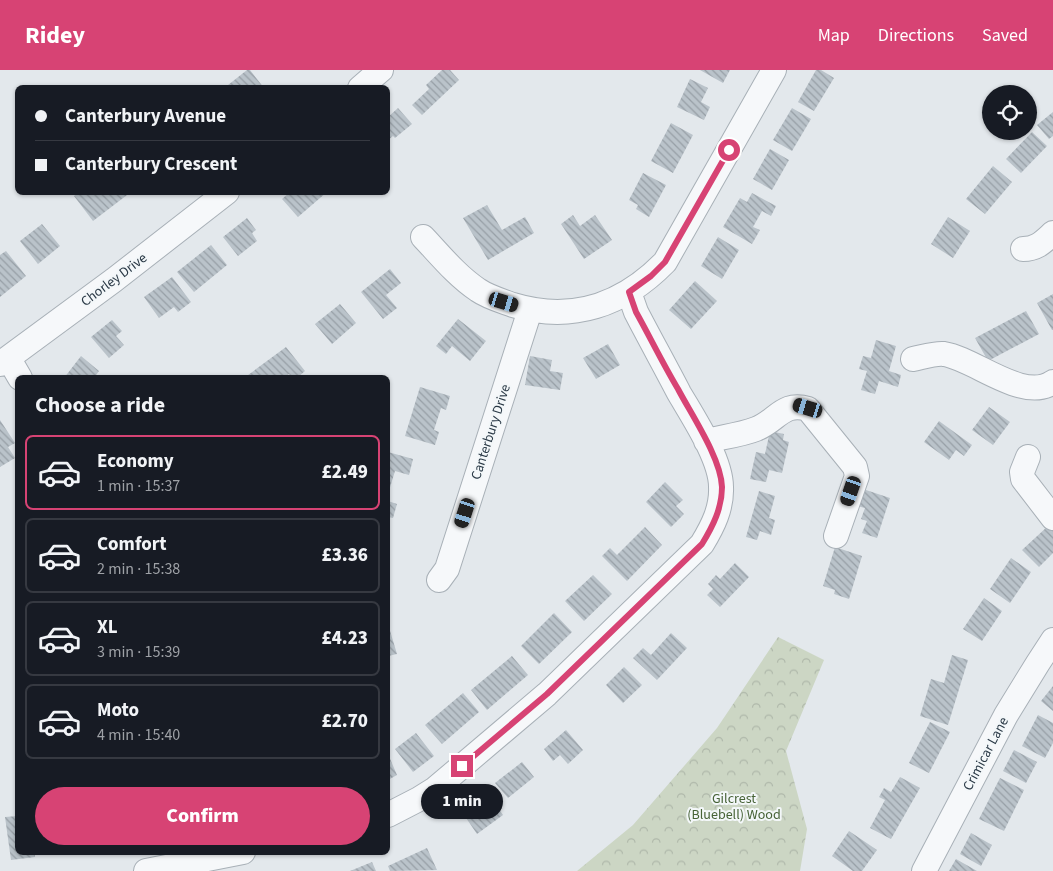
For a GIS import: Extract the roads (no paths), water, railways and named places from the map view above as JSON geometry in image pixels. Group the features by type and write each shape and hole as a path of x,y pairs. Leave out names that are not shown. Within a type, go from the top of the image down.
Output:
{"street":[{"path":"364,85 381,70"},
{"path":"423,237 461,277 480,291 504,302 530,310 556,312 577,312 604,305 629,292 651,276 665,262 774,70"},
{"name":"Chorley Drive","path":"10,367 114,280 223,195"},
{"path":"1023,249 1033,249 1042,244 1053,233"},
{"path":"390,814 435,789 547,694 702,544 714,524 720,504 722,485 717,466 706,441 636,312 629,292"},
{"name":"Canterbury Drive","path":"439,580 447,569 530,310"},
{"path":"913,359 942,354 960,358 1011,383 1034,388 1045,388 1053,382"},
{"path":"706,441 756,429 768,424 788,408 798,406 808,408 855,467 857,476 836,536"},
{"path":"1028,457 1022,472 1023,479 1053,518"},
{"name":"Crimicar Lane","path":"924,871 1006,715 1053,640"},
{"path":"146,871 228,855"}],"park label":[{"name":"Gilcrest (Bluebell) Wood","path":"734,808"}]}
